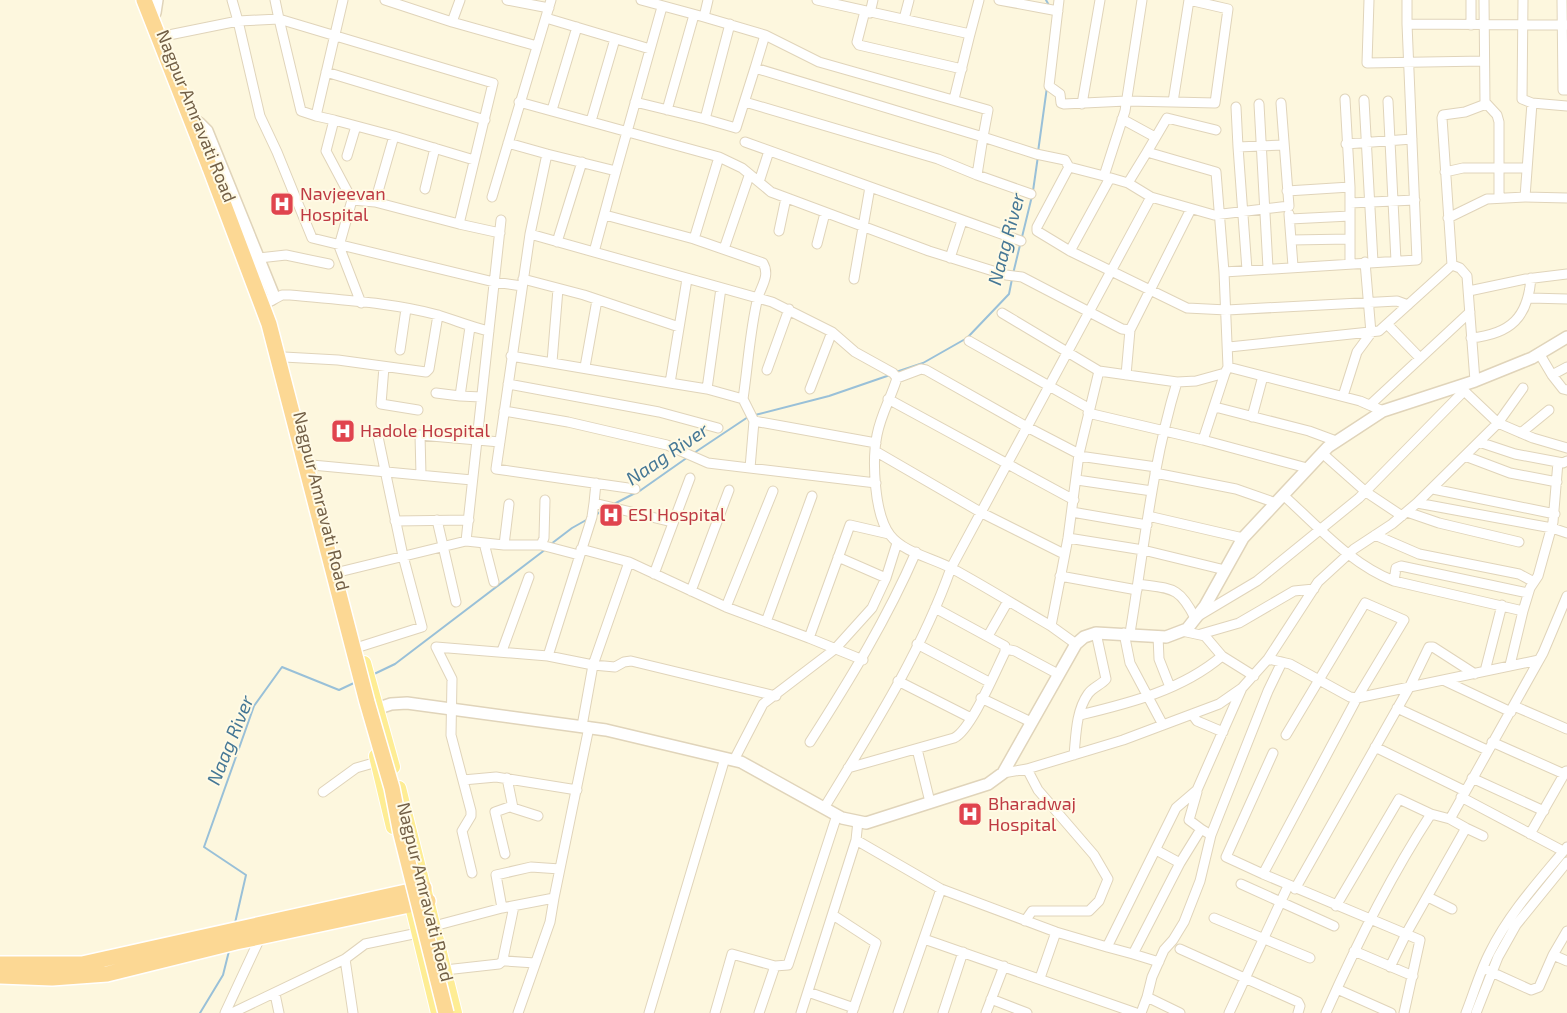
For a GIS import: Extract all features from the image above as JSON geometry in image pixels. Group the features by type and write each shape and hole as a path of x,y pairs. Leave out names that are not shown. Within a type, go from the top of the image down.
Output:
{"highway":[{"path":"144,0 174,74 268,324 392,788 401,834 446,1013"},
{"path":"0,976 52,978 107,974 232,936 260,938 426,894"},
{"path":"0,964 82,964 232,936 410,898"}],"main road":[{"name":"Nagpur Amravati Road","path":"139,0 222,213 262,324 426,894 455,1013"},
{"name":"Nagpur Amravati Road","path":"154,4 164,36 267,302 284,358 359,647 363,679"},
{"name":"Nagpur Amravati Road","path":"372,710 377,762 438,1013"}],"street":[{"path":"232,0 260,116 278,152 312,238 494,282 522,283 558,289 679,327"},
{"path":"275,0 301,111 474,160"},
{"path":"316,116 343,0"},
{"path":"385,0 452,22 537,46"},
{"path":"452,22 460,0"},
{"path":"507,0 548,9 576,27 650,49"},
{"path":"641,0 765,35 818,62 988,110 977,175"},
{"path":"704,18 708,0"},
{"path":"817,0 970,34"},
{"path":"873,0 857,42 859,45 962,69"},
{"path":"904,20 910,0"},
{"path":"954,99 979,0"},
{"path":"998,0 1058,12"},
{"path":"1059,0 1050,86 1060,94 1062,104 1126,101 1215,103 1228,4 1189,0 1173,102"},
{"path":"1082,104 1100,0"},
{"path":"1070,251 1107,177 1126,101 1142,0"},
{"path":"1369,0 1367,63 1484,62"},
{"path":"1224,272 1293,266 1417,260 1407,0"},
{"path":"1523,0 1521,25 1522,99 1532,103 1567,106"},
{"path":"1562,0 1564,25 1563,90 1567,90"},
{"path":"1471,25 1471,1 1484,1 1485,100 1497,115 1499,122 1499,198"},
{"path":"594,252 662,7"},
{"path":"492,197 548,9"},
{"path":"667,110 694,15"},
{"path":"164,36 238,21 279,19 493,83 459,224"},
{"path":"705,120 730,24"},
{"path":"1407,24 1564,25"},
{"path":"552,110 576,27"},
{"path":"635,102 735,129 765,35"},
{"path":"591,121 615,39"},
{"path":"755,68 1036,154 1065,160 1069,167 1128,183 1151,198 1214,215 1289,206"},
{"path":"326,72 484,120"},
{"path":"1345,99 1346,144 1350,187 1350,263"},
{"path":"1343,396 1357,352 1371,333 1367,302 1371,202 1364,100"},
{"path":"1388,100 1396,261"},
{"path":"1452,265 1442,116 1465,112 1485,100"},
{"path":"519,102 719,157 742,168 771,192 950,258 1006,275 1019,276 1122,329 1130,330"},
{"path":"745,102 938,159 1031,194"},
{"path":"1281,103 1293,266"},
{"path":"1525,197 1532,103"},
{"path":"1259,104 1268,268"},
{"path":"1236,107 1247,270"},
{"path":"1128,183 1167,118 1216,130"},
{"path":"1122,119 1156,138"},
{"path":"334,120 326,150 352,200 339,246 361,303"},
{"path":"199,123 207,131 273,294 272,299 267,302"},
{"path":"348,156 356,126"},
{"path":"375,202 394,136"},
{"path":"1346,144 1412,139"},
{"path":"745,142 1021,241"},
{"path":"508,143 616,171"},
{"path":"1238,147 1284,145"},
{"path":"425,189 435,148"},
{"path":"724,249 754,179 769,151"},
{"path":"1147,152 1216,172 1221,214 1229,347 1226,370 1203,440"},
{"path":"547,154 522,283 496,469 635,488"},
{"path":"694,239 719,157"},
{"path":"556,242 582,162"},
{"path":"1069,167 1037,229 1040,234 1150,292 1187,308 1227,310 1397,300 1408,305"},
{"path":"1445,172 1463,168 1526,168"},
{"path":"854,279 870,187"},
{"path":"1287,191 1350,187"},
{"path":"1448,218 1487,200 1525,197 1567,198"},
{"path":"779,231 786,198"},
{"path":"824,808 898,681 935,608 951,568 1088,311 1151,198"},
{"path":"352,200 375,202 500,233"},
{"path":"1350,203 1415,200"},
{"path":"1126,375 1130,330 1191,209"},
{"path":"817,244 825,213"},
{"path":"605,215 694,239 764,263 767,273 758,297 744,401 753,420 750,468"},
{"path":"1290,219 1350,216"},
{"path":"466,541 502,220"},
{"path":"950,258 962,221"},
{"path":"530,234 772,302 832,332 855,352 895,376 921,369 926,370 1079,455 1156,470 1280,499 1321,528 1348,556 1370,571 1394,581 1523,611"},
{"path":"1291,240 1350,239"},
{"path":"259,258 286,255 329,264"},
{"path":"1452,265 1465,271 1469,291 1475,381"},
{"path":"1229,347 1379,331 1452,265"},
{"path":"1469,291 1531,278 1567,274"},
{"path":"1471,338 1502,329 1519,320 1530,298 1531,278"},
{"path":"670,383 687,279"},
{"path":"707,389 721,288"},
{"path":"552,362 558,289"},
{"path":"267,302 290,295 361,303 438,315 470,327 489,330"},
{"path":"1530,298 1567,299"},
{"path":"585,367 597,300"},
{"path":"400,350 406,309"},
{"path":"767,370 789,309"},
{"path":"1371,404 1470,312"},
{"path":"1002,313 1099,371 1176,382 1196,381 1226,370 1263,376 1343,396 1371,404 1383,411"},
{"path":"284,358 338,360 426,372 438,315"},
{"path":"1387,324 1420,358"},
{"path":"460,396 470,327"},
{"path":"810,389 832,332"},
{"path":"372,710 407,703 452,708 585,727 730,759 741,762 837,815 866,823 988,784 1003,773 1058,674 1076,644 1084,637 1096,633 1127,633 1166,637 1187,628 1196,618 1226,570 1243,538 1307,468 1336,441 1383,411 1461,388 1539,353 1567,337"},
{"path":"969,341 1089,411 1307,468"},
{"path":"1539,353 1552,375 1563,389 1567,390"},
{"path":"512,356 707,389 744,401"},
{"path":"384,367 381,404 418,410"},
{"path":"1552,375 1567,367"},
{"path":"1051,626 1068,538 1079,455 1099,371"},
{"path":"895,376 882,413 876,447 876,483 882,522 889,534 897,543 951,568 1051,626 1076,644"},
{"path":"1252,416 1263,376"},
{"path":"1163,725 1130,663 1127,633 1138,587 1163,431 1176,382"},
{"path":"508,384 659,412 718,428"},
{"path":"1461,388 1498,423 1521,433 1567,448"},
{"path":"1196,618 1256,581 1366,492 1461,388"},
{"path":"1003,773 1027,769 1074,755 1163,725 1219,704 1242,688 1268,659 1318,582 1433,489 1498,423 1523,388"},
{"path":"436,393 481,397"},
{"path":"888,400 1074,500"},
{"path":"1215,407 1336,441"},
{"path":"1521,433 1549,410"},
{"path":"504,411 568,422 667,445 708,463 876,483"},
{"path":"753,420 876,447 982,513 1064,554"},
{"path":"359,647 422,628 403,556 377,432"},
{"path":"421,475 420,435 500,442"},
{"path":"1479,442 1515,454 1563,462 1557,482 1552,528 1538,576 1528,593 1510,665"},
{"path":"1322,453 1366,492 1404,514 1519,542"},
{"path":"1465,456 1510,474 1557,482"},
{"path":"312,466 472,480"},
{"path":"654,574 690,478"},
{"path":"1076,480 1152,491"},
{"path":"548,656 592,517 596,483"},
{"path":"1433,489 1554,514"},
{"path":"691,591 729,490"},
{"path":"726,607 773,491"},
{"path":"766,622 812,496"},
{"path":"543,546 545,500"},
{"path":"594,503 672,522"},
{"path":"1417,503 1552,528 1567,534"},
{"path":"504,545 509,504"},
{"path":"1072,512 1148,520 1243,538"},
{"path":"437,520 456,602"},
{"path":"396,521 469,520"},
{"path":"809,638 850,525 889,534"},
{"path":"1376,535 1419,554 1519,574 1534,582"},
{"path":"1068,538 1143,550 1226,570"},
{"path":"339,572 466,541 504,545 543,546 555,550 580,552 629,562 726,607 862,660"},
{"path":"484,543 494,582"},
{"path":"649,1013 730,759 763,704 776,696 835,649 868,613 886,578 897,543"},
{"path":"810,742 862,660 899,590 916,552"},
{"path":"838,557 886,578"},
{"path":"518,1013 550,922 577,790 593,665 629,562"},
{"path":"1394,581 1396,568 1401,566 1528,593"},
{"path":"1060,576 1179,592 1188,603 1196,618"},
{"path":"502,651 529,577"},
{"path":"1182,630 1202,634 1240,623 1294,591 1314,589"},
{"path":"1450,819 1539,660 1567,596"},
{"path":"988,636 1008,601"},
{"path":"1262,874 1357,698 1404,620 1365,603 1318,678 1286,735"},
{"path":"1480,673 1502,605"},
{"path":"935,608 1003,644 1006,649 1015,651 1058,674"},
{"path":"1074,755 1080,715 1089,693 1106,679 1096,633"},
{"path":"1202,634 1222,656 1254,676"},
{"path":"1158,636 1159,659 1170,687"},
{"path":"917,644 990,682"},
{"path":"472,873 462,831 471,816 451,735 452,679 436,646 548,656 593,665 615,667 624,662 631,661 776,696"},
{"path":"1229,1013 1280,902 1291,888 1410,686 1427,650 1431,647 1480,673"},
{"path":"848,768 959,736 971,718 1006,649"},
{"path":"1080,715 1148,697 1212,665 1222,656"},
{"path":"1268,659 1282,662 1318,678 1350,697 1357,698 1539,660"},
{"path":"1140,1013 1164,950 1173,940 1184,922 1200,881 1211,835 1268,691 1282,662"},
{"path":"1443,680 1512,709 1567,729"},
{"path":"898,681 971,718"},
{"path":"1211,835 1189,820 1197,790 1242,688"},
{"path":"981,698 1031,722"},
{"path":"1397,708 1490,746 1566,772 1530,834"},
{"path":"1192,714 1197,721 1223,732"},
{"path":"1374,747 1463,794 1530,834 1565,849 1530,889 1510,917 1490,953 1488,970 1476,1013"},
{"path":"917,749 930,802"},
{"path":"1273,753 1226,857 1291,888 1420,940 1404,1013"},
{"path":"323,792 356,768 377,762"},
{"path":"1025,921 1030,913 1038,910 1089,911 1099,901 1108,879 1094,855 1038,790 1027,769"},
{"path":"462,780 485,777 507,778 577,790"},
{"path":"507,778 512,806 516,810 538,816"},
{"path":"1472,778 1544,811"},
{"path":"1107,947 1126,904 1156,850 1176,808 1197,790"},
{"path":"1336,906 1399,799 1431,814 1450,819 1482,836"},
{"path":"505,854 495,812 512,806"},
{"path":"1326,1013 1354,951 1431,814"},
{"path":"715,1013 732,954 775,966 788,965 837,815"},
{"path":"801,1013 856,840 858,821"},
{"path":"1390,967 1406,934 1466,828"},
{"path":"1134,954 1180,863 1201,829"},
{"path":"856,840 941,889 1056,932 1159,962"},
{"path":"1156,850 1180,863"},
{"path":"1466,1013 1488,970 1516,925 1567,862"},
{"path":"502,908 496,874 531,867 560,869"},
{"path":"1241,884 1334,926"},
{"path":"898,1013 941,889"},
{"path":"1428,896 1452,909"},
{"path":"434,926 502,908 554,898"},
{"path":"504,960 503,956 514,906"},
{"path":"808,992 853,1011 876,943 833,915"},
{"path":"1214,918 1310,958"},
{"path":"1488,970 1531,990 1535,990 1539,987 1553,955 1567,931"},
{"path":"1040,978 1056,932"},
{"path":"232,1013 345,960 364,944 418,933"},
{"path":"225,1013 260,938"},
{"path":"924,939 1136,1013"},
{"path":"1180,949 1298,1002 1300,1006 1298,1013"},
{"path":"1354,951 1413,976"},
{"path":"943,1013 963,952"},
{"path":"1553,955 1567,961"},
{"path":"345,960 353,1013"},
{"path":"445,970 494,965 504,960 535,963"},
{"path":"760,1013 775,966"},
{"path":"986,1013 1004,966"},
{"path":"1337,989 1391,1013"},
{"path":"275,994 279,1013"},
{"path":"1147,997 1180,1013"},
{"path":"991,999 1027,1013"}],"waterway":[{"name":"Naag River","path":"1046,0 1050,7"},
{"name":"Naag River","path":"1038,152 1047,87"},
{"name":"Naag River","path":"1033,191 1038,156"},
{"name":"Naag River","path":"1022,237 1032,196"},
{"name":"Naag River","path":"1013,274 1020,245"},
{"name":"Naag River","path":"896,372 923,363 967,338 1009,294 1012,279"},
{"name":"Naag River","path":"755,415 829,396 890,375"},
{"name":"Naag River","path":"694,453 748,417"},
{"name":"Naag River","path":"614,504 641,490 688,457"},
{"name":"Naag River","path":"595,515 606,509"},
{"name":"Naag River","path":"551,544 572,528 588,519"},
{"name":"Naag River","path":"372,675 395,664 546,549"},
{"name":"Naag River","path":"235,923 246,875 204,847 254,706 282,667 339,690 356,682"},
{"name":"Naag River","path":"200,1013 223,975 229,951"}],"place":[{"name":"Navjeevan Hospital","path":"282,204"},
{"name":"Hadole Hospital","path":"343,431"},
{"name":"ESI Hospital","path":"611,515"},
{"name":"Bharadwaj Hospital","path":"970,814"}]}
